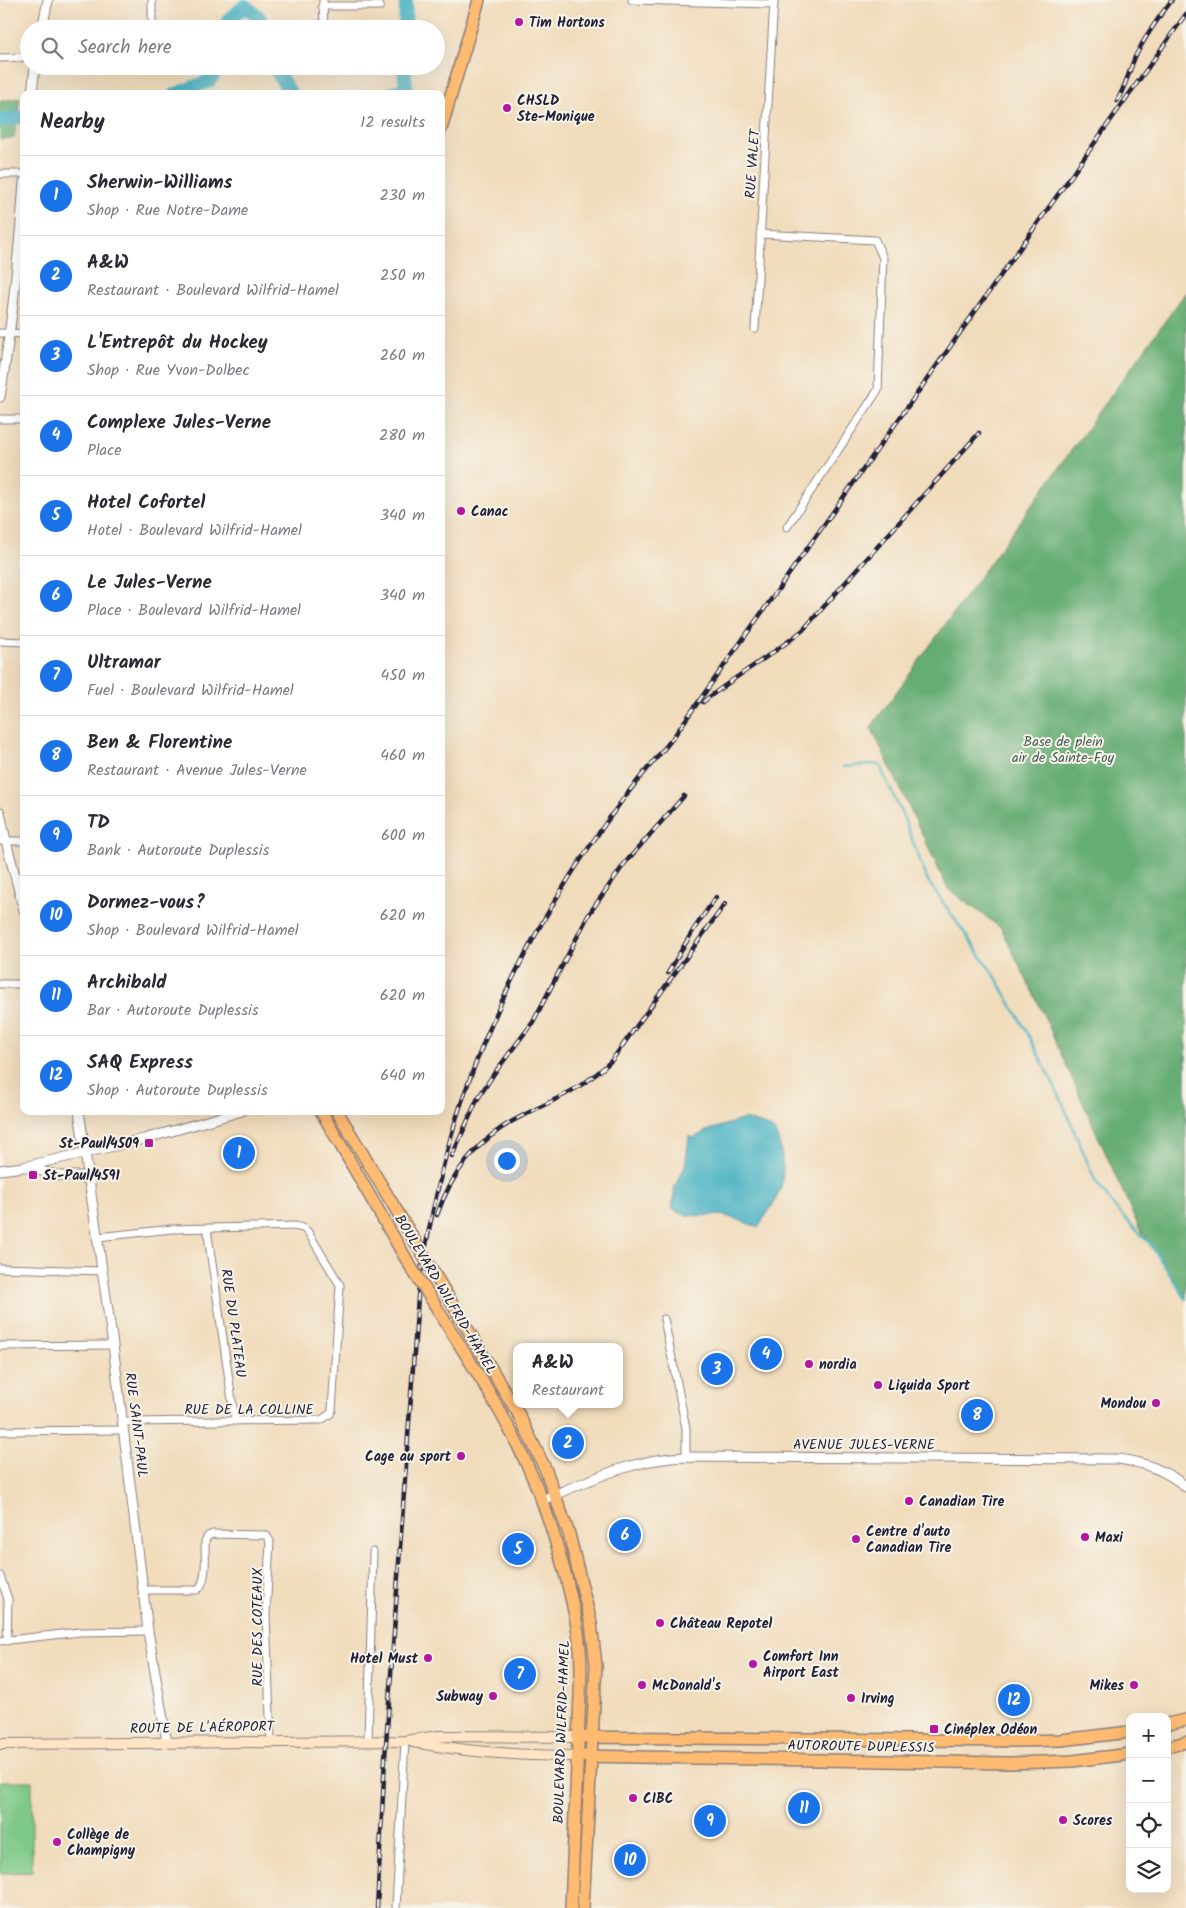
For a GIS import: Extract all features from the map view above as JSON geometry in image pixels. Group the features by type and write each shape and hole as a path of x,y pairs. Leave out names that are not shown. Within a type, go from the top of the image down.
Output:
{"main road":[{"path":"445,115 479,0"},
{"name":"BOULEVARD WILFRID-HAMEL","path":"324,1115 409,1264 509,1428 542,1500 558,1549 579,1630 581,1659 571,1908"},
{"name":"BOULEVARD WILFRID-HAMEL","path":"339,1115 513,1406"},
{"name":"BOULEVARD WILFRID-HAMEL","path":"514,1408 538,1453 556,1495 573,1546 595,1648 593,1737 583,1908"},
{"path":"1171,1723 1186,1720"},
{"name":"AUTOROUTE DUPLESSIS","path":"593,1737 1038,1741 1126,1732"},
{"name":"ROUTE DE L'AÉROPORT","path":"405,1741 438,1736 593,1737"},
{"name":"ROUTE DE L'AÉROPORT","path":"0,1744 368,1740 405,1741 518,1754 592,1757"},
{"path":"1171,1746 1186,1742"},
{"name":"AUTOROUTE DUPLESSIS","path":"592,1757 1009,1762 1065,1761 1126,1754"}],"street":[{"path":"44,20 48,0"},
{"path":"152,0 152,20"},
{"path":"632,0 774,2"},
{"name":"RUE VALET","path":"755,329 774,2"},
{"path":"323,20 322,3 380,6"},
{"path":"0,58 20,57"},
{"path":"32,90 34,75"},
{"path":"0,174 20,174"},
{"path":"760,234 875,240 883,258 878,390 787,527"},
{"path":"0,397 20,266"},
{"path":"0,333 20,334"},
{"path":"0,419 20,419"},
{"path":"0,641 20,642"},
{"path":"0,812 3,841 20,897"},
{"path":"3,841 20,841"},
{"path":"0,984 20,984"},
{"name":"RUE SAINT-PAUL","path":"80,1115 114,1345 148,1631 167,1743"},
{"path":"0,1170 23,1167 144,1139 228,1115"},
{"path":"23,1167 61,1176 82,1176 90,1182"},
{"name":"RUE DE LA COLLINE","path":"0,1431 235,1421 321,1420 330,1414 332,1410 340,1285 308,1232 303,1228 294,1226 172,1229 98,1237"},
{"name":"RUE DU PLATEAU","path":"207,1229 235,1421"},
{"path":"0,1268 103,1271"},
{"path":"664,1319 686,1428 686,1457"},
{"path":"0,1346 114,1345"},
{"name":"AVENUE JULES-VERNE","path":"542,1500 630,1466 669,1458 686,1457 1118,1459 1151,1466 1186,1486"},
{"name":"RUE DES COTEAUX","path":"144,1590 197,1590 202,1587 204,1581 205,1540 208,1536 213,1534 266,1535 270,1541 266,1615 271,1741"},
{"path":"368,1740 373,1552"},
{"path":"0,1576 8,1599 4,1640 80,1632 148,1631"},
{"path":"396,1908 405,1741"}],"green space":[{"path":"20,98 14,138 0,139 0,101"},
{"name":"Base de plein air de Sainte-Foy","path":"1186,292 1186,1299 1139,1228 1041,1009 1001,928 948,889 871,727"},
{"path":"0,1781 32,1781 32,1872 0,1873"}],"water":[{"path":"744,1119 773,1130 782,1155 783,1177 778,1194 758,1227 725,1216 692,1216 672,1209 675,1186 685,1166 689,1136 693,1138 706,1131"}],"waterway":[{"path":"405,20 406,0"},
{"path":"228,20 245,6 260,20"},
{"path":"186,90 209,81 213,75"},
{"path":"279,75 288,90"},
{"path":"400,90 406,87 405,75"},
{"path":"0,120 20,118"},
{"path":"843,767 879,764 905,821 928,881 997,979 1028,1034 1061,1099 1095,1180 1115,1208 1150,1244 1186,1299"}],"railway":[{"path":"1117,101 1135,57 1152,28 1172,0"},
{"path":"377,1908 385,1758 419,1283 445,1157 472,1073 489,1031 507,990 549,910 598,835 630,791 672,739 1186,14"},
{"path":"703,702 803,630 979,433"},
{"path":"452,1156 477,1100 493,1075 533,1022 589,914 625,863 684,796"},
{"path":"668,973 694,929 716,897"},
{"path":"437,1215 443,1199 459,1170 469,1157 493,1134 507,1124 580,1086 612,1060 725,904"}],"place":[{"name":"Tim Hortons","path":"519,22"},
{"name":"CHSLD Ste-Monique","path":"507,108"},
{"name":"Canac","path":"461,511"},
{"name":"St-Paul/4509","path":"149,1143"},
{"name":"Sherwin-Williams","path":"239,1153"},
{"name":"St-Paul/4591","path":"33,1175"},
{"name":"Complexe Jules-Verne","path":"766,1354"},
{"name":"nordia","path":"809,1364"},
{"name":"L'Entrepôt du Hockey","path":"717,1369"},
{"name":"Liquida Sport","path":"878,1385"},
{"name":"Mondou","path":"1156,1403"},
{"name":"Ben & Florentine","path":"977,1415"},
{"name":"A&W","path":"568,1443"},
{"name":"Cage au sport","path":"461,1456"},
{"name":"Canadian Tire","path":"909,1501"},
{"name":"Le Jules-Verne","path":"625,1535"},
{"name":"Maxi","path":"1085,1537"},
{"name":"Centre d'auto Canadian Tire","path":"856,1539"},
{"name":"Hotel Cofortel","path":"518,1549"},
{"name":"Château Repotel","path":"660,1623"},
{"name":"Hotel Must","path":"428,1658"},
{"name":"Comfort Inn Airport East","path":"753,1664"},
{"name":"Ultramar","path":"520,1674"},
{"name":"McDonald's","path":"642,1685"},
{"name":"Mikes","path":"1134,1685"},
{"name":"Subway","path":"493,1696"},
{"name":"Irving","path":"851,1698"},
{"name":"SAQ Express","path":"1014,1700"},
{"name":"Cinéplex Odéon","path":"934,1729"},
{"name":"CIBC","path":"633,1798"},
{"name":"Archibald","path":"804,1808"},
{"name":"Scores","path":"1063,1820"},
{"name":"TD","path":"710,1821"},
{"name":"Collège de Champigny","path":"57,1842"},
{"name":"Dormez-vous?","path":"630,1860"}]}
